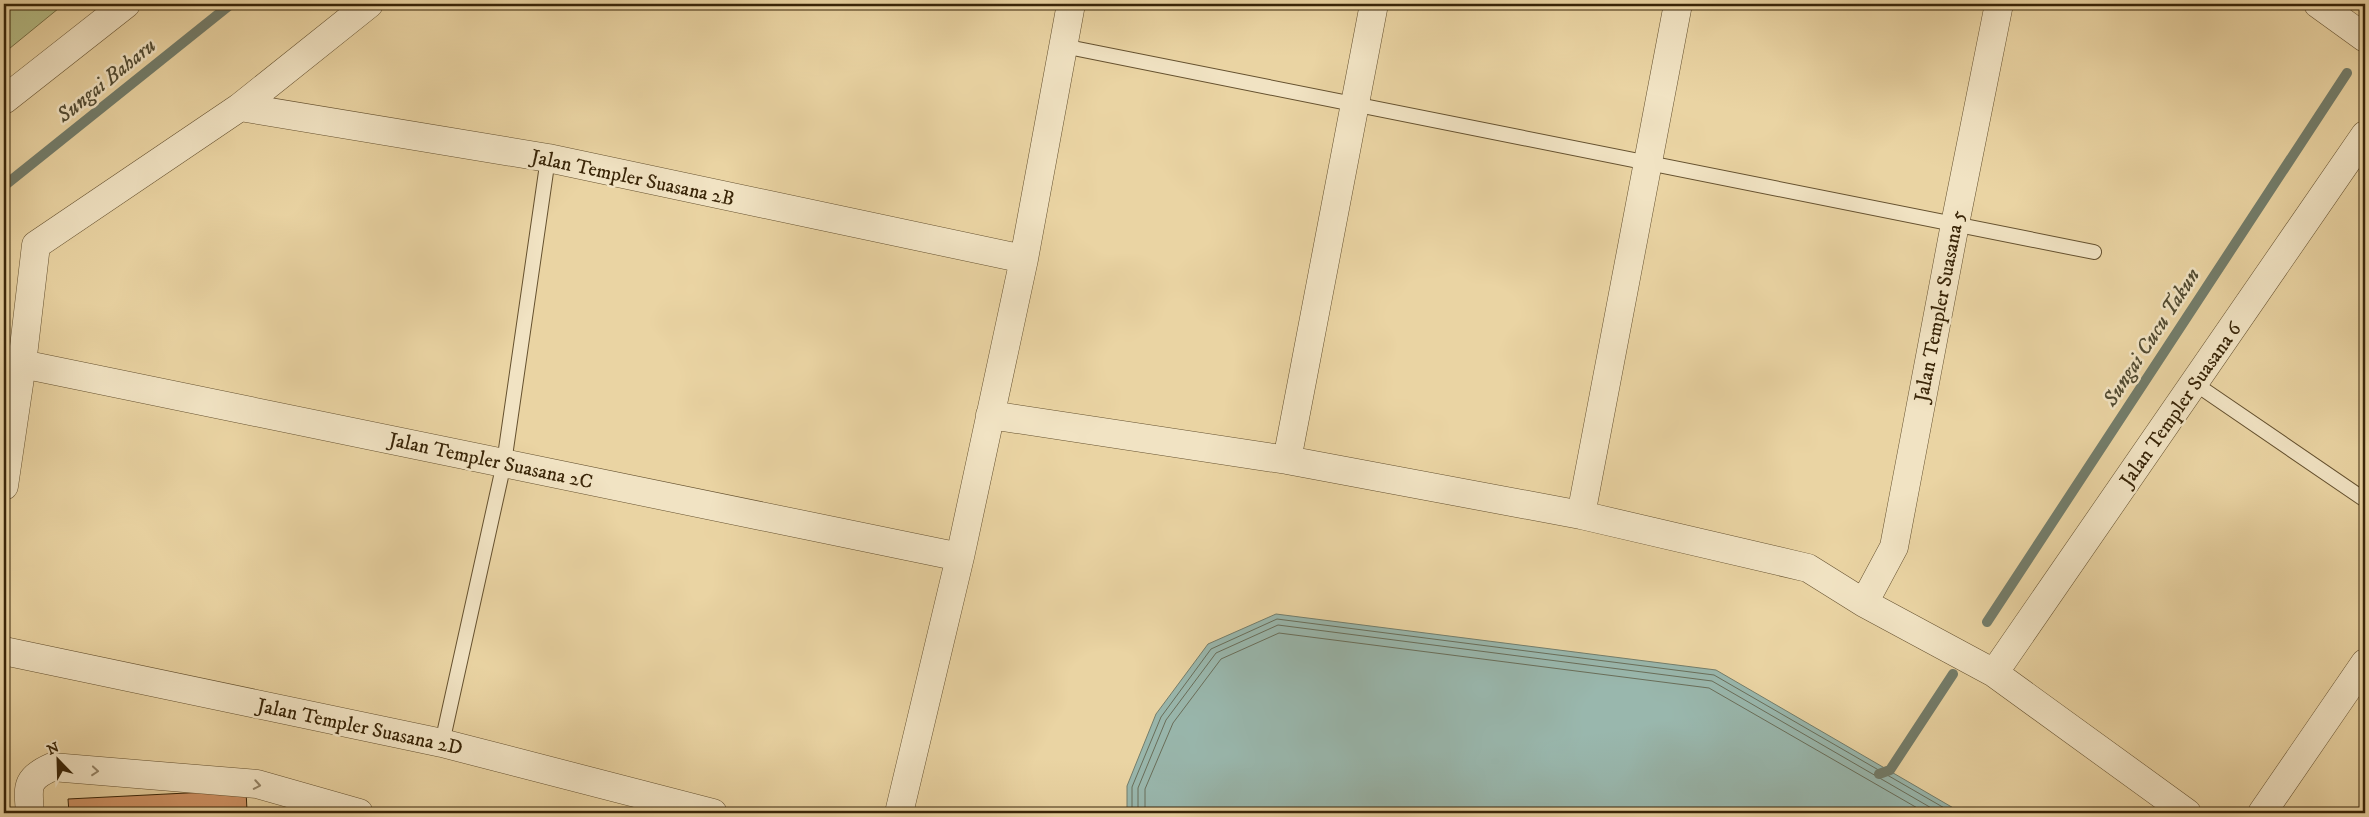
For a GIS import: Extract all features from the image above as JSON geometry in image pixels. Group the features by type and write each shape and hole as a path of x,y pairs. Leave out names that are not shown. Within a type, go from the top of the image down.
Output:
{"street":[{"path":"4,100 126,4"},
{"path":"4,486 22,364 36,245 240,107 369,4"},
{"path":"899,813 960,557 1024,260 1071,4"},
{"path":"1287,460 1374,4"},
{"path":"1582,515 1678,4"},
{"name":"Jalan Templer Suasana 5","path":"1864,603 1894,547 1955,224 2000,4"},
{"path":"2318,4 2365,38"},
{"name":"Jalan Templer Suasana 2B","path":"240,107 548,158 1024,260"},
{"name":"Jalan Templer Suasana 6","path":"1994,673 2365,135"},
{"name":"Jalan Templer Suasana 2C","path":"22,364 960,557"},
{"path":"990,415 1287,460 1582,515 1808,568 1864,603 1994,673 2187,813"},
{"name":"Jalan Templer Suasana 2D","path":"4,651 442,743 713,813"},
{"path":"2262,813 2365,663"},
{"path":"30,813 28,788 36,774 52,767 257,784 359,813"}],"lane":[{"path":"1063,46 2094,252"},
{"path":"442,743 504,463 548,158"},
{"path":"2194,383 2365,500"}],"green space":[{"path":"4,4 64,4 4,53"}],"water":[{"path":"1276,614 1716,670 1962,813 1127,813 1127,786 1156,714 1208,644"}],"building":[{"path":"246,790 247,811 328,806 329,813 69,813 68,799"}],"waterway":[{"name":"Sungai Baharu","path":"4,186 231,4"},
{"name":"Sungai Cucu Takun","path":"1987,622 2347,73"},
{"name":"Sungai Cucu Takun","path":"1879,774 1890,770 1953,674"}]}
